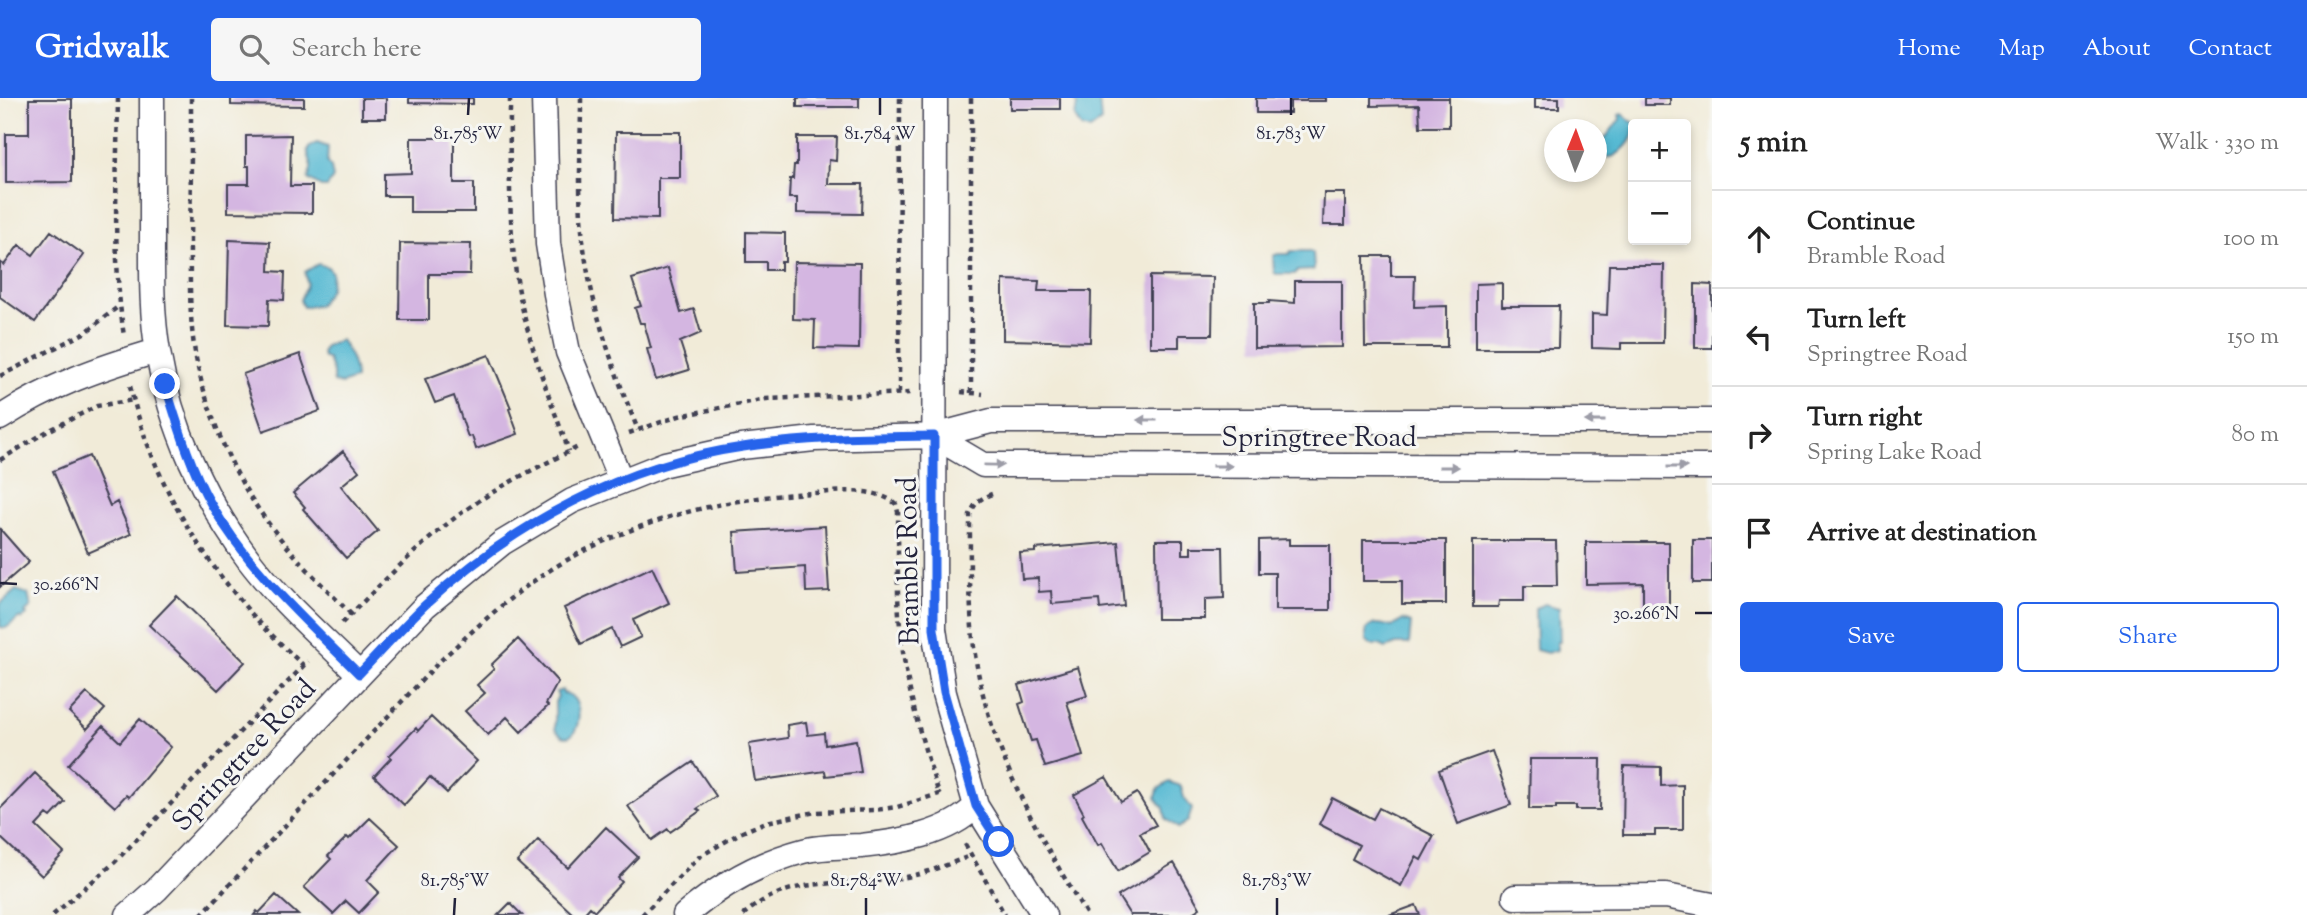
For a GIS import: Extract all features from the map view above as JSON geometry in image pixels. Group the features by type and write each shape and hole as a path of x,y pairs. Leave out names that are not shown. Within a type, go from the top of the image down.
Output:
{"street":[{"path":"152,98 152,288 158,351 165,384 189,458 212,505 249,560 359,674"},
{"path":"544,98 548,244 556,293 568,352 621,481"},
{"name":"Bramble Road","path":"935,98 934,629 944,692 976,806 1044,915"},
{"path":"0,418 70,379 107,365 158,351"},
{"name":"Springtree Road","path":"128,915 157,889 425,606 492,551 572,501 664,464 741,447 814,439 934,436 991,421 1712,421"},
{"name":"Springtree Road","path":"934,436 983,465 1712,467"},
{"path":"685,915 728,881 752,869 803,851 829,846 862,846 903,840 965,818 976,806"},
{"path":"1515,897 1666,896 1712,905"}],"path":[{"path":"191,98 190,297 200,378 215,423 246,489 295,557 351,614"},
{"path":"581,98 581,219 584,253 601,329 638,430"},
{"path":"898,393 900,98"},
{"path":"971,98 971,393"},
{"path":"0,376 86,332 119,306"},
{"path":"53,915 104,872 150,827 351,614 415,552 483,498 586,443 638,430 679,415 766,398 898,393 991,394"},
{"path":"0,460 97,406 134,400"},
{"path":"201,915 439,662 508,601 541,576 610,538 644,524 735,501 849,491 881,495 896,504 898,595 903,654 914,715 939,794"},
{"path":"998,493 980,499 970,515 970,607 981,686 1007,771 1087,915"},
{"path":"743,915 772,897 811,883 896,879 971,856 999,842"},
{"path":"971,856 1005,915"}],"water":[{"path":"1073,98 1099,98 1101,122 1090,130 1081,127 1075,117 1077,105"},
{"path":"1623,114 1629,119 1628,143 1614,156 1607,156 1607,136 1620,119 1619,115"},
{"path":"317,143 328,147 327,163 333,178 327,187 321,187 308,179 311,164 308,151"},
{"path":"1291,251 1313,253 1314,270 1276,274 1273,256 1289,254"},
{"path":"318,264 328,267 332,273 330,289 319,305 303,307 300,300 307,284 305,272"},
{"path":"341,340 351,359 355,379 341,384 333,382 328,359 324,358 322,353 325,346"},
{"path":"16,590 28,594 31,607 22,619 20,617 6,628 0,627 0,604"},
{"path":"1545,604 1559,608 1560,642 1557,642 1557,650 1547,653 1536,650 1535,608"},
{"path":"1403,620 1411,623 1409,644 1396,644 1386,648 1371,645 1366,640 1366,630 1372,625 1392,627"},
{"path":"562,690 572,696 579,713 575,731 569,736 563,736 555,729 555,702 558,696 556,692"},
{"path":"1169,782 1181,786 1184,798 1192,809 1188,821 1178,828 1166,819 1164,808 1156,798 1158,789"}],"building":[{"path":"231,98 304,98 304,106 231,105"},
{"path":"362,98 386,98 386,118 362,118"},
{"path":"409,98 473,98 473,104 409,103"},
{"path":"797,98 859,98 859,107 797,107"},
{"path":"1010,98 1060,98 1060,109 1010,109"},
{"path":"1256,98 1326,98 1326,101 1290,101 1290,113 1256,113"},
{"path":"1371,98 1449,98 1449,127 1420,127 1419,105 1371,106"},
{"path":"1535,98 1559,98 1559,108 1535,108"},
{"path":"1645,98 1670,98 1670,105 1645,105"},
{"path":"29,99 72,99 72,182 6,183 6,134 29,134"},
{"path":"616,132 680,132 680,178 658,178 658,219 615,218"},
{"path":"291,135 290,186 312,186 312,213 228,212 228,184 249,184 246,136"},
{"path":"797,137 837,137 836,161 829,160 828,184 863,184 862,214 797,213 797,198 789,198 790,179 793,179 794,165 797,165"},
{"path":"411,138 454,138 454,183 474,183 474,212 410,212 410,196 384,196 384,174 411,173"},
{"path":"1324,193 1345,193 1345,225 1323,225"},
{"path":"51,231 84,255 35,322 0,297 0,262 4,265 19,245 33,255"},
{"path":"746,232 785,233 785,262 781,262 781,270 766,270 766,262 746,262"},
{"path":"229,240 270,242 269,271 285,272 284,300 269,299 268,326 227,325"},
{"path":"400,243 471,244 470,274 429,274 429,320 399,320"},
{"path":"1364,256 1391,256 1391,276 1415,276 1414,307 1447,306 1447,347 1365,347"},
{"path":"794,262 860,263 859,349 814,348 815,320 793,319"},
{"path":"1609,265 1664,265 1663,343 1621,343 1621,349 1592,348 1592,314 1607,315"},
{"path":"668,268 681,313 694,309 701,333 680,342 689,370 656,380 647,349 651,348 644,323 640,323 635,308 641,306 632,279"},
{"path":"1150,276 1213,277 1212,335 1179,335 1179,347 1150,347"},
{"path":"1003,280 1039,281 1038,291 1091,291 1090,342 1003,340"},
{"path":"1295,281 1342,281 1342,347 1254,348 1254,303 1295,303"},
{"path":"1502,283 1502,306 1559,306 1558,348 1476,348 1476,284"},
{"path":"1695,284 1712,285 1712,348 1695,348"},
{"path":"300,354 320,411 263,431 243,374"},
{"path":"489,355 511,408 509,409 518,434 476,449 472,436 468,437 454,396 435,403 425,379"},
{"path":"343,451 359,471 341,486 378,531 346,558 303,509 305,507 293,493"},
{"path":"89,456 110,506 117,502 131,534 88,553 53,471"},
{"path":"825,526 829,591 806,592 805,567 737,572 734,532"},
{"path":"0,529 29,562 0,587"},
{"path":"1289,539 1289,545 1330,545 1330,610 1275,610 1275,573 1259,573 1259,540"},
{"path":"1156,540 1183,540 1183,554 1191,554 1191,547 1223,547 1224,598 1205,599 1205,619 1157,619"},
{"path":"1363,540 1446,540 1446,604 1402,604 1402,581 1363,581"},
{"path":"1693,540 1712,540 1712,583 1693,583"},
{"path":"1473,541 1556,541 1557,586 1524,586 1524,601 1499,601 1498,607 1473,607"},
{"path":"1118,542 1124,606 1100,609 1099,600 1052,604 1051,591 1039,592 1038,578 1022,579 1020,553 1035,552 1035,549"},
{"path":"1586,542 1669,542 1669,607 1643,607 1643,583 1586,584"},
{"path":"652,567 669,603 633,620 641,637 620,647 612,629 581,644 564,608"},
{"path":"177,596 245,662 218,690 149,625"},
{"path":"518,639 558,682 546,704 548,706 521,732 507,717 488,735 465,711 485,693 477,685 494,669 491,665"},
{"path":"1078,667 1087,696 1067,702 1083,756 1045,767 1036,740 1031,741 1019,704 1024,702 1019,685"},
{"path":"87,693 105,709 87,729 69,712"},
{"path":"431,717 477,761 447,793 430,777 404,805 374,776 416,728 418,731"},
{"path":"140,719 171,747 129,797 126,795 115,807 68,765 103,726 120,742"},
{"path":"806,722 808,735 824,733 825,745 856,740 861,772 826,776 825,771 755,781 749,744 788,738 787,725"},
{"path":"1492,751 1511,805 1458,824 1439,770"},
{"path":"1530,759 1601,759 1600,810 1576,810 1576,806 1529,809"},
{"path":"693,762 716,796 670,832 668,829 652,840 628,806"},
{"path":"1624,766 1661,767 1661,786 1683,785 1683,830 1655,830 1655,835 1623,835"},
{"path":"35,773 65,802 51,817 47,814 36,826 64,853 42,876 0,837 0,809"},
{"path":"1106,777 1121,802 1137,793 1156,825 1140,833 1150,852 1118,871 1102,843 1098,845 1074,795"},
{"path":"1332,798 1373,819 1379,808 1434,836 1421,860 1416,857 1401,886 1352,859 1359,845 1319,824"},
{"path":"370,818 399,845 367,880 379,892 359,913 346,901 333,914 304,887 331,859 328,856"},
{"path":"606,827 638,857 618,878 622,882 595,911 590,907 583,915 574,915 517,862 538,840 568,868"},
{"path":"1174,863 1200,908 1189,915 1130,915 1118,896"},
{"path":"276,895 298,915 254,915 257,911 259,913"},
{"path":"510,903 522,915 498,915"},
{"path":"1416,905 1420,915 1389,915"}],"route":[{"path":"165,384 189,458 212,505 249,560 267,581 359,674 425,606 471,566 502,543 572,501 664,464 741,447 814,439 934,436 934,629 944,692 976,806 999,842"}]}
